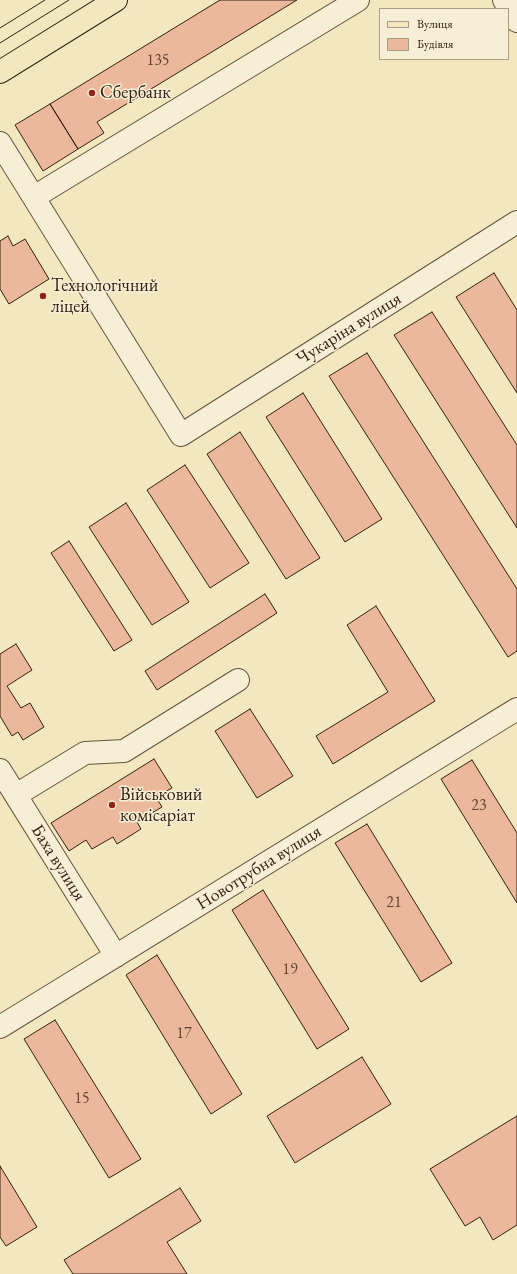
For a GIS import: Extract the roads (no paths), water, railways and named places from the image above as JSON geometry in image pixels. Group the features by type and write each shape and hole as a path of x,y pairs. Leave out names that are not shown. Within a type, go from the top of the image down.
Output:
{"main road":[{"path":"0,72 116,0"}],"street":[{"path":"0,143 34,197 358,0"},
{"path":"509,8 517,21"},
{"name":"Чукаріна вулиця","path":"34,197 181,435 517,222"},
{"path":"16,796 85,753 124,751 238,680"},
{"name":"Новотрубна вулиця","path":"0,1027 517,709"},
{"name":"Баха вулиця","path":"0,770 116,956"}],"tram line":[{"path":"0,28 45,0"},
{"path":"0,43 69,0"}],"place":[{"name":"Сбербанк","path":"92,93"},
{"name":"Технологічний ліцей","path":"43,296"},
{"name":"Військовий комісаріат","path":"112,805"}]}
